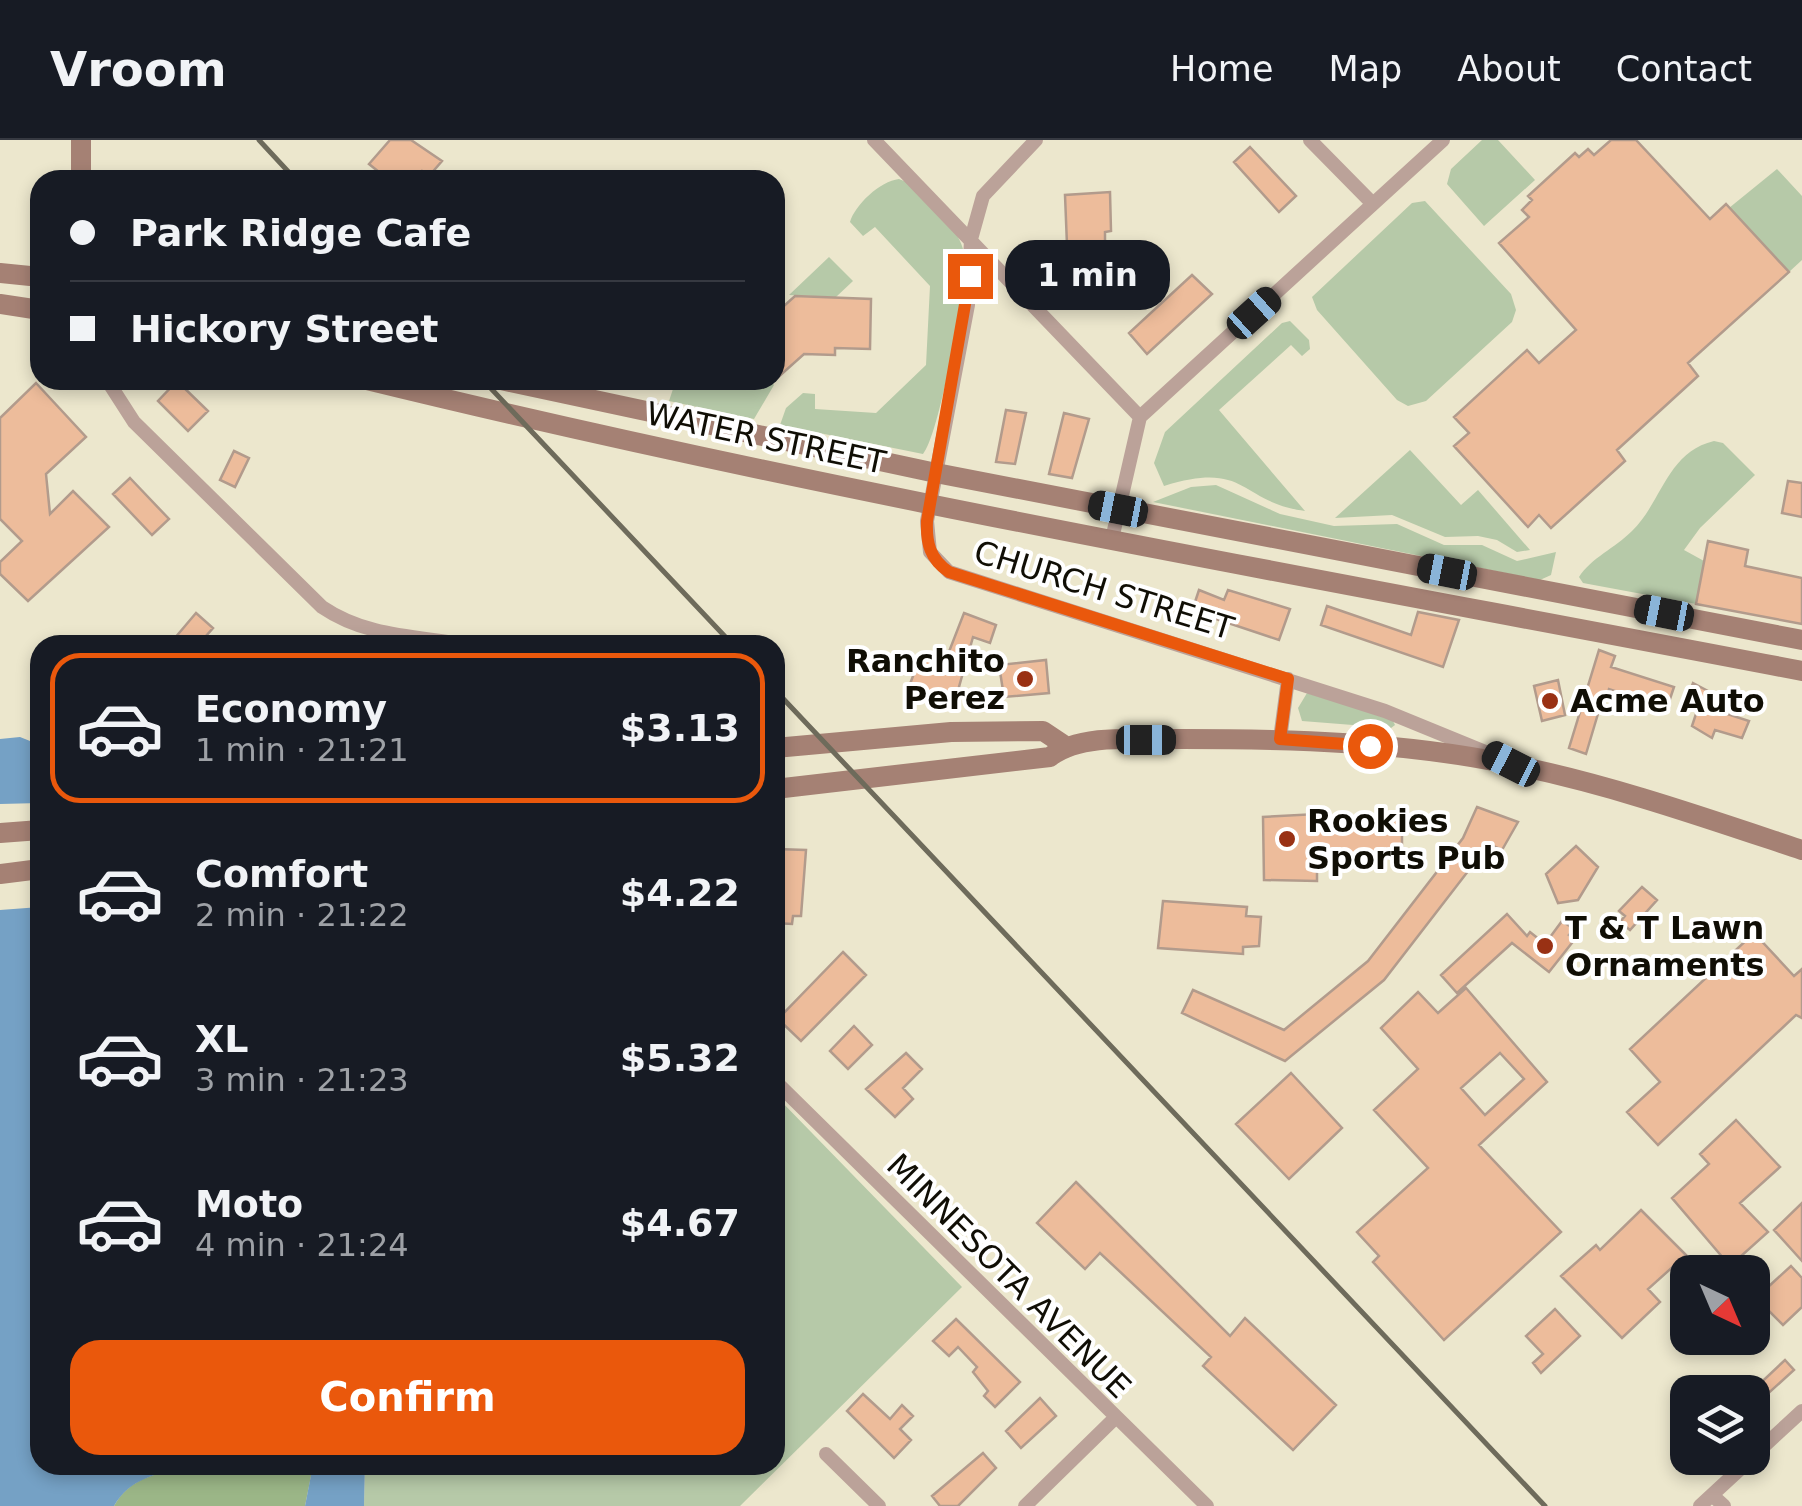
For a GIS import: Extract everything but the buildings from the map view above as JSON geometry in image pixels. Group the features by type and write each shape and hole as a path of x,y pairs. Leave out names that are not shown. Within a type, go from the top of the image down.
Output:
{"main road":[{"path":"81,170 82,140"},
{"path":"0,273 30,277"},
{"path":"0,304 30,308"},
{"name":"WATER STREET","path":"408,390 518,417 930,503 1802,671"},
{"name":"WATER STREET","path":"548,390 936,473 1802,640"},
{"path":"785,747 952,732 1044,731 1064,745 1280,739 1338,742 1511,764"},
{"path":"785,788 1050,757 1064,745"},
{"name":"CHURCH STREET","path":"1511,764 1687,812 1802,850"},
{"path":"0,833 30,831"},
{"path":"0,874 30,870"}],"street":[{"path":"874,140 1140,418"},
{"name":"CHURCH STREET","path":"1036,140 984,196 971,238 968,305 930,503 928,545 949,572 1450,734 1511,764"},
{"path":"1310,140 1373,204"},
{"path":"1112,538 1140,418 1443,140"},
{"path":"113,390 134,422 322,606 352,624 391,635"},
{"path":"1280,739 1288,679"},
{"name":"MINNESOTA AVENUE","path":"785,1091 1114,1419 1207,1506"},
{"path":"1770,1440 1802,1411"},
{"path":"1025,1506 1114,1419"},
{"path":"826,1454 878,1506"},
{"path":"1700,1506 1733,1475"},
{"path":"1712,1494 1724,1506"}],"green space":[{"path":"1482,140 1498,140 1535,180 1484,226 1447,184 1451,169"},
{"path":"1777,169 1802,196 1802,260 1789,272 1729,208"},
{"path":"899,179 909,183 940,214 963,249 962,289 952,354 937,417 923,454 780,425 786,408 803,393 815,394 815,409 876,413 926,365 930,286 875,227 863,236 850,222 869,195"},
{"path":"1425,201 1511,294 1516,310 1512,322 1426,401 1408,406 1397,400 1317,310 1312,297 1412,203"},
{"path":"829,257 853,281 836,297 789,295"},
{"path":"1290,321 1309,340 1310,349 1302,356 1291,345 1219,410 1305,511 1267,500 1228,480 1192,479 1164,486 1154,463 1165,432 1282,323"},
{"path":"673,390 771,390 754,419 669,401"},
{"path":"1714,441 1723,443 1755,475 1700,528 1684,550 1704,561 1696,604 1583,583 1579,577 1584,570 1632,531 1675,467 1698,447"},
{"path":"1410,450 1461,505 1478,490 1530,550 1517,552 1497,540 1478,536 1445,537 1392,515 1335,518"},
{"path":"1216,485 1280,514 1334,526 1397,524 1444,545 1482,545 1517,561 1556,552 1551,575 1540,580 1153,502 1191,487"},
{"path":"1307,693 1392,719 1395,725 1391,728 1302,721 1298,708"},
{"path":"785,1105 962,1287 785,1462"},
{"path":"153,1475 311,1475 305,1506 114,1506 135,1483"},
{"path":"365,1475 771,1475 740,1506 364,1506"}],"water":[{"path":"20,737 30,741 30,803 0,804 0,739"},
{"path":"30,908 30,1475 153,1475 128,1489 114,1506 0,1506 0,910"},
{"path":"311,1475 365,1475 364,1506 305,1506"}],"railway":[{"path":"259,140 287,170"},
{"path":"492,390 724,635"},
{"path":"785,701 1545,1506"}],"place":[{"name":"Ranchito Perez","path":"1025,679"},
{"name":"Acme Auto","path":"1550,701"},
{"name":"Rookies Sports Pub","path":"1287,839"},
{"name":"T & T Lawn Ornaments","path":"1545,946"}],"route":[{"path":"970,276 968,305 927,521 928,545 938,564 949,572 1288,679 1280,739 1370,746"}]}
